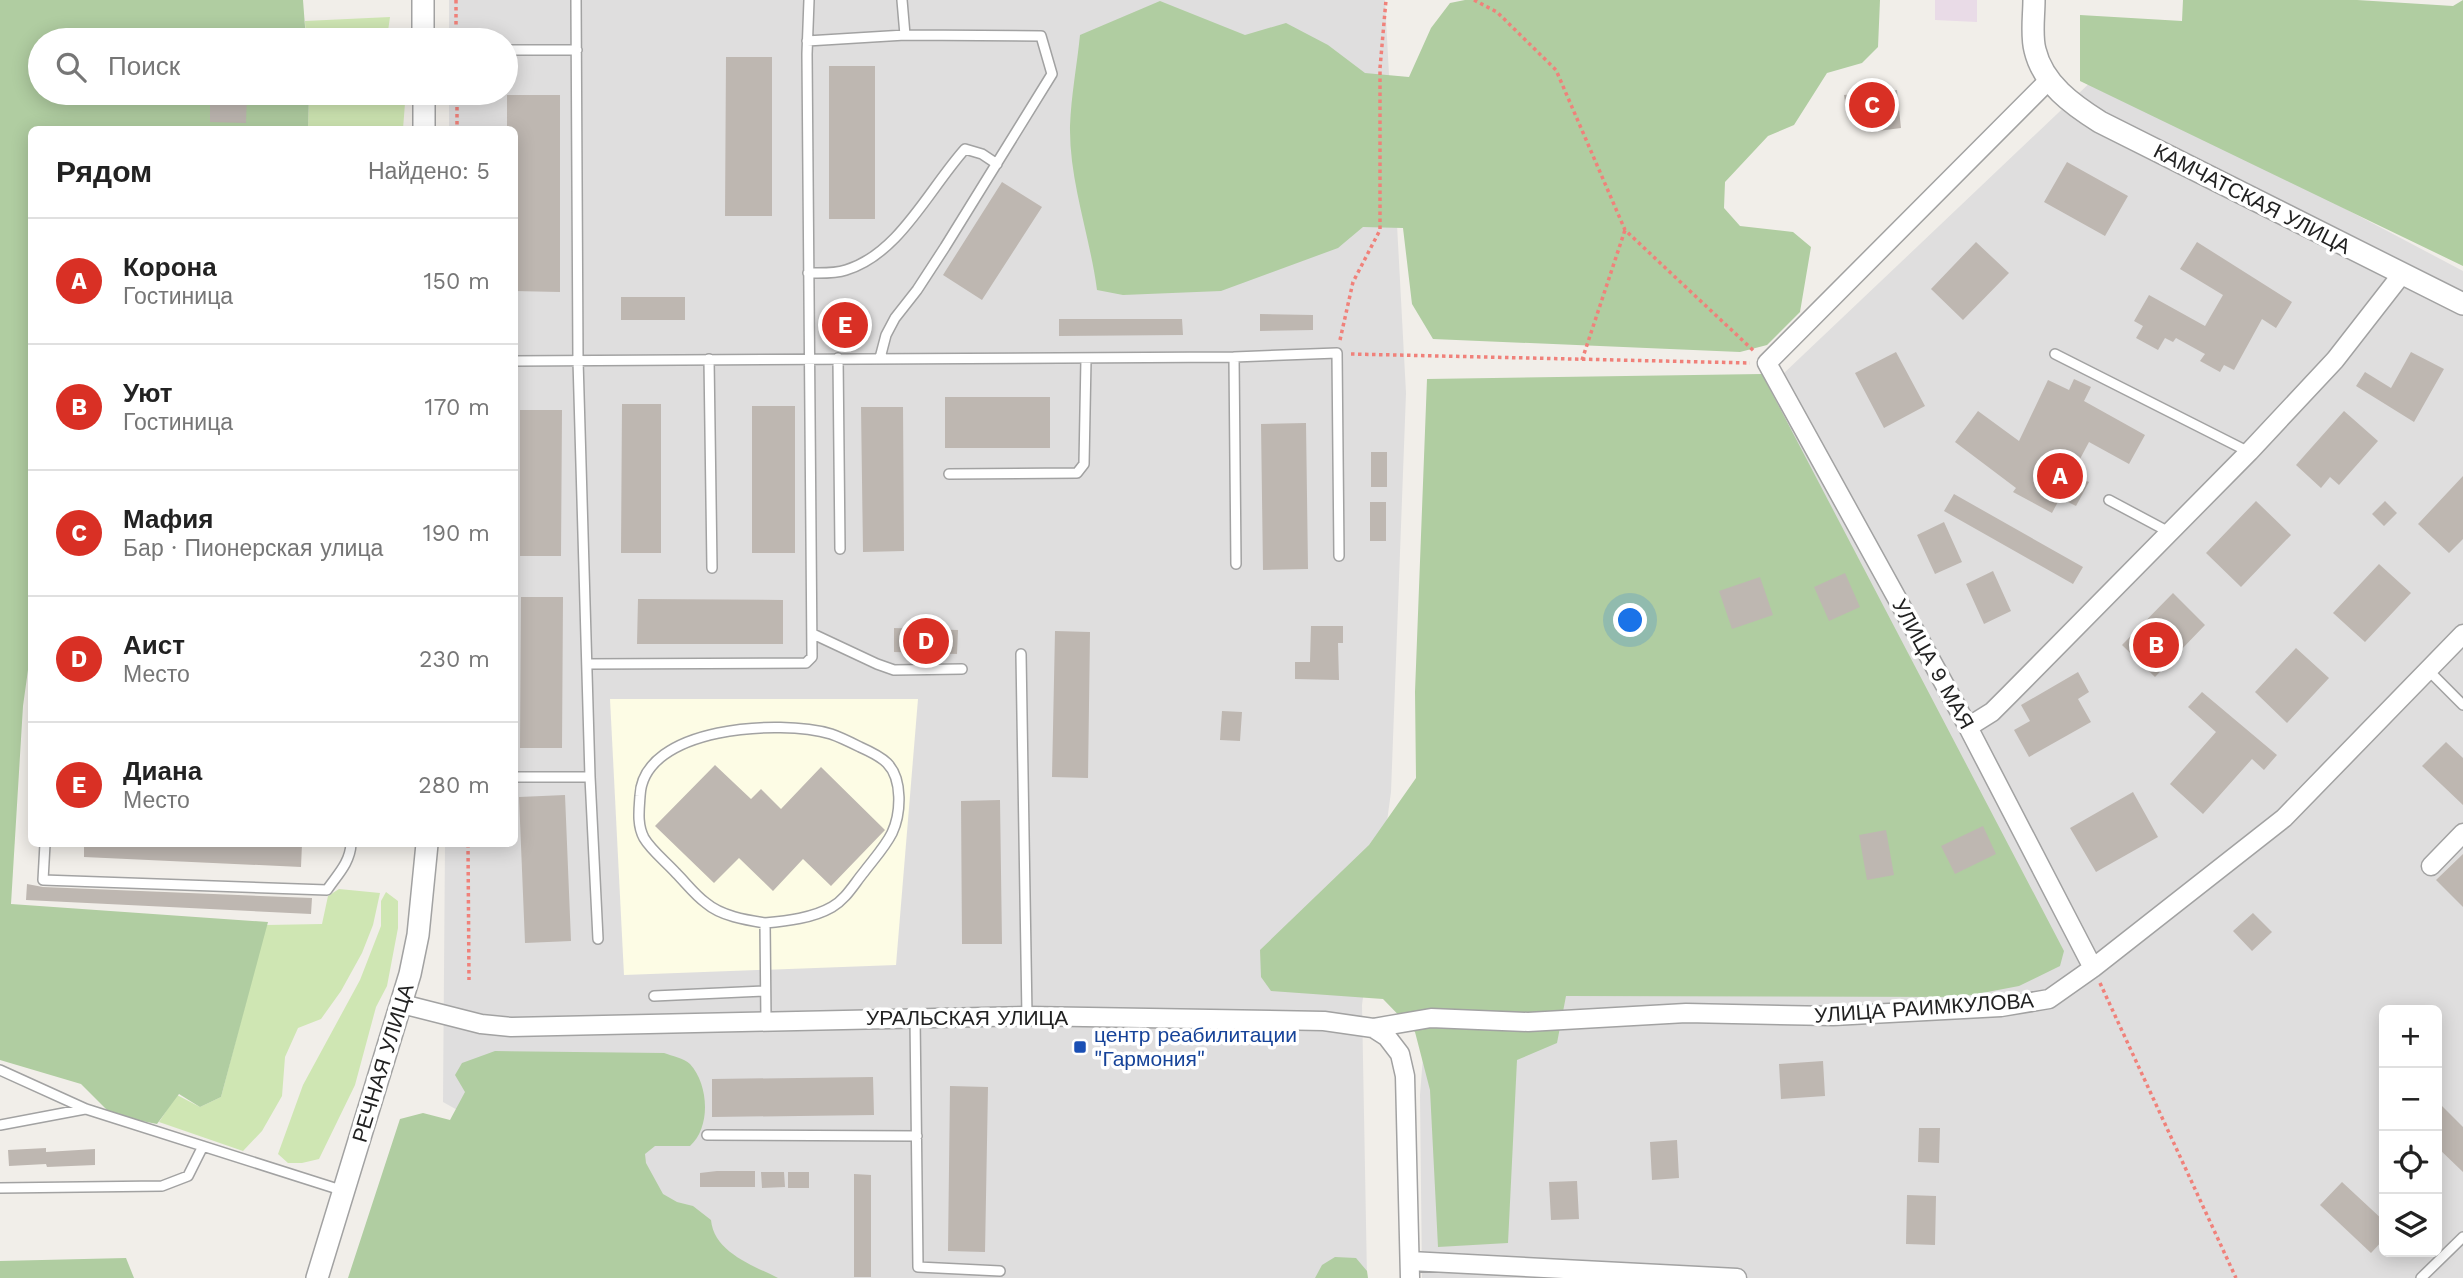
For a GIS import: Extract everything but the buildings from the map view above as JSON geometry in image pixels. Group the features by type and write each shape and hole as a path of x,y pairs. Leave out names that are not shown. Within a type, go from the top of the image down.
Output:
{"street":[{"path":"423,0 423,28"},
{"path":"1767,363 2049,80 2034,48 2034,0"},
{"name":"КАМЧАТСКАЯ УЛИЦА","path":"2049,80 2080,110 2100,122 2463,304"},
{"path":"424,105 424,126"},
{"path":"1968,727 1992,712 2010,695 2249,452 2334,360 2402,274"},
{"name":"УЛИЦА 9 МАЯ","path":"1767,363 1968,727 2093,968"},
{"name":"УЛИЦА РАИМКУЛОВА","path":"1373,1028 1431,1018 1528,1022 1686,1013 1833,1016 2001,1007 2049,999 2093,968 2284,818 2463,634"},
{"path":"2431,866 2463,832"},
{"name":"РЕЧНАЯ УЛИЦА","path":"317,1278 402,1004 418,935 427,847"},
{"name":"УРАЛЬСКАЯ УЛИЦА","path":"402,1004 481,1024 511,1027 1027,1016 1311,1020 1373,1028"},
{"path":"1373,1028 1387,1037 1399,1054 1405,1076 1410,1269 1737,1278"}],"lane":[{"path":"576,0 578,360 590,777 598,939"},
{"path":"587,664 806,663 812,657 808,358 809,0"},
{"path":"902,0 905,35"},
{"path":"807,41 905,35 1041,36 1052,74 917,290 895,318 886,335 880,358"},
{"path":"518,50 577,50"},
{"path":"808,273 845,271 871,259 894,242 965,149 982,154 998,164"},
{"path":"518,361 1086,359 1337,353 1339,556"},
{"path":"2055,354 2249,452"},
{"path":"1234,357 1236,564"},
{"path":"838,358 839,550"},
{"path":"709,359 712,568"},
{"path":"950,474 1077,473 1084,464 1086,359"},
{"path":"2109,500 2169,532"},
{"path":"813,634 894,670 962,669"},
{"path":"1021,654 1027,1016"},
{"path":"2429,671 2463,705"},
{"path":"802,729 831,734 873,753 888,764 898,791 898,811 892,832 843,899 819,912 765,923 729,914 706,904 645,840 639,816 640,788 645,774 654,761 678,746 726,731 802,729"},
{"path":"518,778 590,777"},
{"path":"45,847 43,880 327,890 345,865 351,847"},
{"path":"765,923 766,1020"},
{"path":"654,996 765,991"},
{"path":"915,1017 918,1266 1000,1271"},
{"path":"0,1070 86,1109 344,1191"},
{"path":"0,1125 86,1109"},
{"path":"707,1135 916,1136"},
{"path":"0,1188 162,1186 188,1176 203,1146"},
{"path":"2421,1278 2463,1237"}],"path":[{"path":"456,0 456,28"},
{"path":"1386,0 1380,68 1380,230 1353,282 1337,353 1767,363"},
{"path":"1474,0 1497,12 1556,70 1625,230 1767,363"},
{"path":"457,105 457,126"},
{"path":"1582,360 1625,230"},
{"path":"468,847 469,980"},
{"path":"2093,968 2236,1278"}],"shaded area":[{"path":"449,0 1385,0 1406,393 1391,792 1362,1005 1367,1278 758,1278 443,1102 445,847 518,847 518,126 449,126 449,105 518,105 518,28 449,28"},
{"path":"1935,0 1977,0 1977,22 1935,20"},
{"path":"2096,77 2463,271 2463,1278 1422,1278 1420,1095 1472,435 1722,432"},
{"path":"610,699 918,699 896,965 624,975"}],"green space":[{"path":"0,0 303,0 305,28 28,28 28,105 309,105 308,126 28,126 28,670 23,706 11,904 268,922 221,1097 200,1107 179,1094 157,1124 112,1115 81,1084 0,1060"},
{"path":"1465,0 1880,0 1878,47 1862,63 1827,73 1794,125 1768,136 1725,182 1724,208 1740,226 1793,232 1811,247 1800,312 1767,345 1740,352 1433,339 1412,304 1403,228 1363,227 1338,248 1221,291 1123,295 1097,290 1076,188 1071,147 1070,126 1080,35 1160,1 1245,35 1286,23 1328,45 1365,73 1409,77 1431,28 1450,3"},
{"path":"2183,0 2357,0 2453,6 2463,0 2463,266 2080,81 2080,15 2182,21"},
{"path":"390,17 388,28 305,28 305,21"},
{"path":"309,105 405,105 403,126 308,126"},
{"path":"1762,374 2064,951 2060,966 2019,986 1961,997 1566,996 1557,1043 1517,1060 1508,1243 1438,1247 1430,1090 1415,1032 1383,999 1271,991 1261,977 1260,950 1369,845 1416,778 1415,692 1427,379"},
{"path":"339,889 380,893 373,925 362,953 341,991 321,1019 298,1028 285,1057 282,1096 262,1131 243,1151 159,1122 177,1095 200,1107 221,1097 266,925 322,924 328,896"},
{"path":"386,892 398,901 398,928 387,986 376,1007 355,1085 319,1159 288,1163 278,1154 303,1085 360,980 381,926 381,901"},
{"path":"495,1051 664,1053 690,1064 704,1094 702,1128 690,1146 655,1146 645,1154 646,1163 663,1194 677,1202 693,1206 711,1220 719,1241 727,1249 778,1278 348,1278 400,1119 423,1113 450,1120 465,1092 455,1075 462,1063"},
{"path":"1335,1257 1356,1258 1367,1271 1368,1278 1315,1278 1322,1265"},
{"path":"126,1258 134,1278 0,1278 0,1261"}],"place":[{"name":"Мафия","path":"1872,105"},
{"name":"Диана","path":"845,325"},
{"name":"Корона","path":"2060,476"},
{"name":"Аист","path":"926,641"},
{"name":"Уют","path":"2156,645"},
{"name":"центр реабилитации \"Гармония\"","path":"1080,1047"}]}
